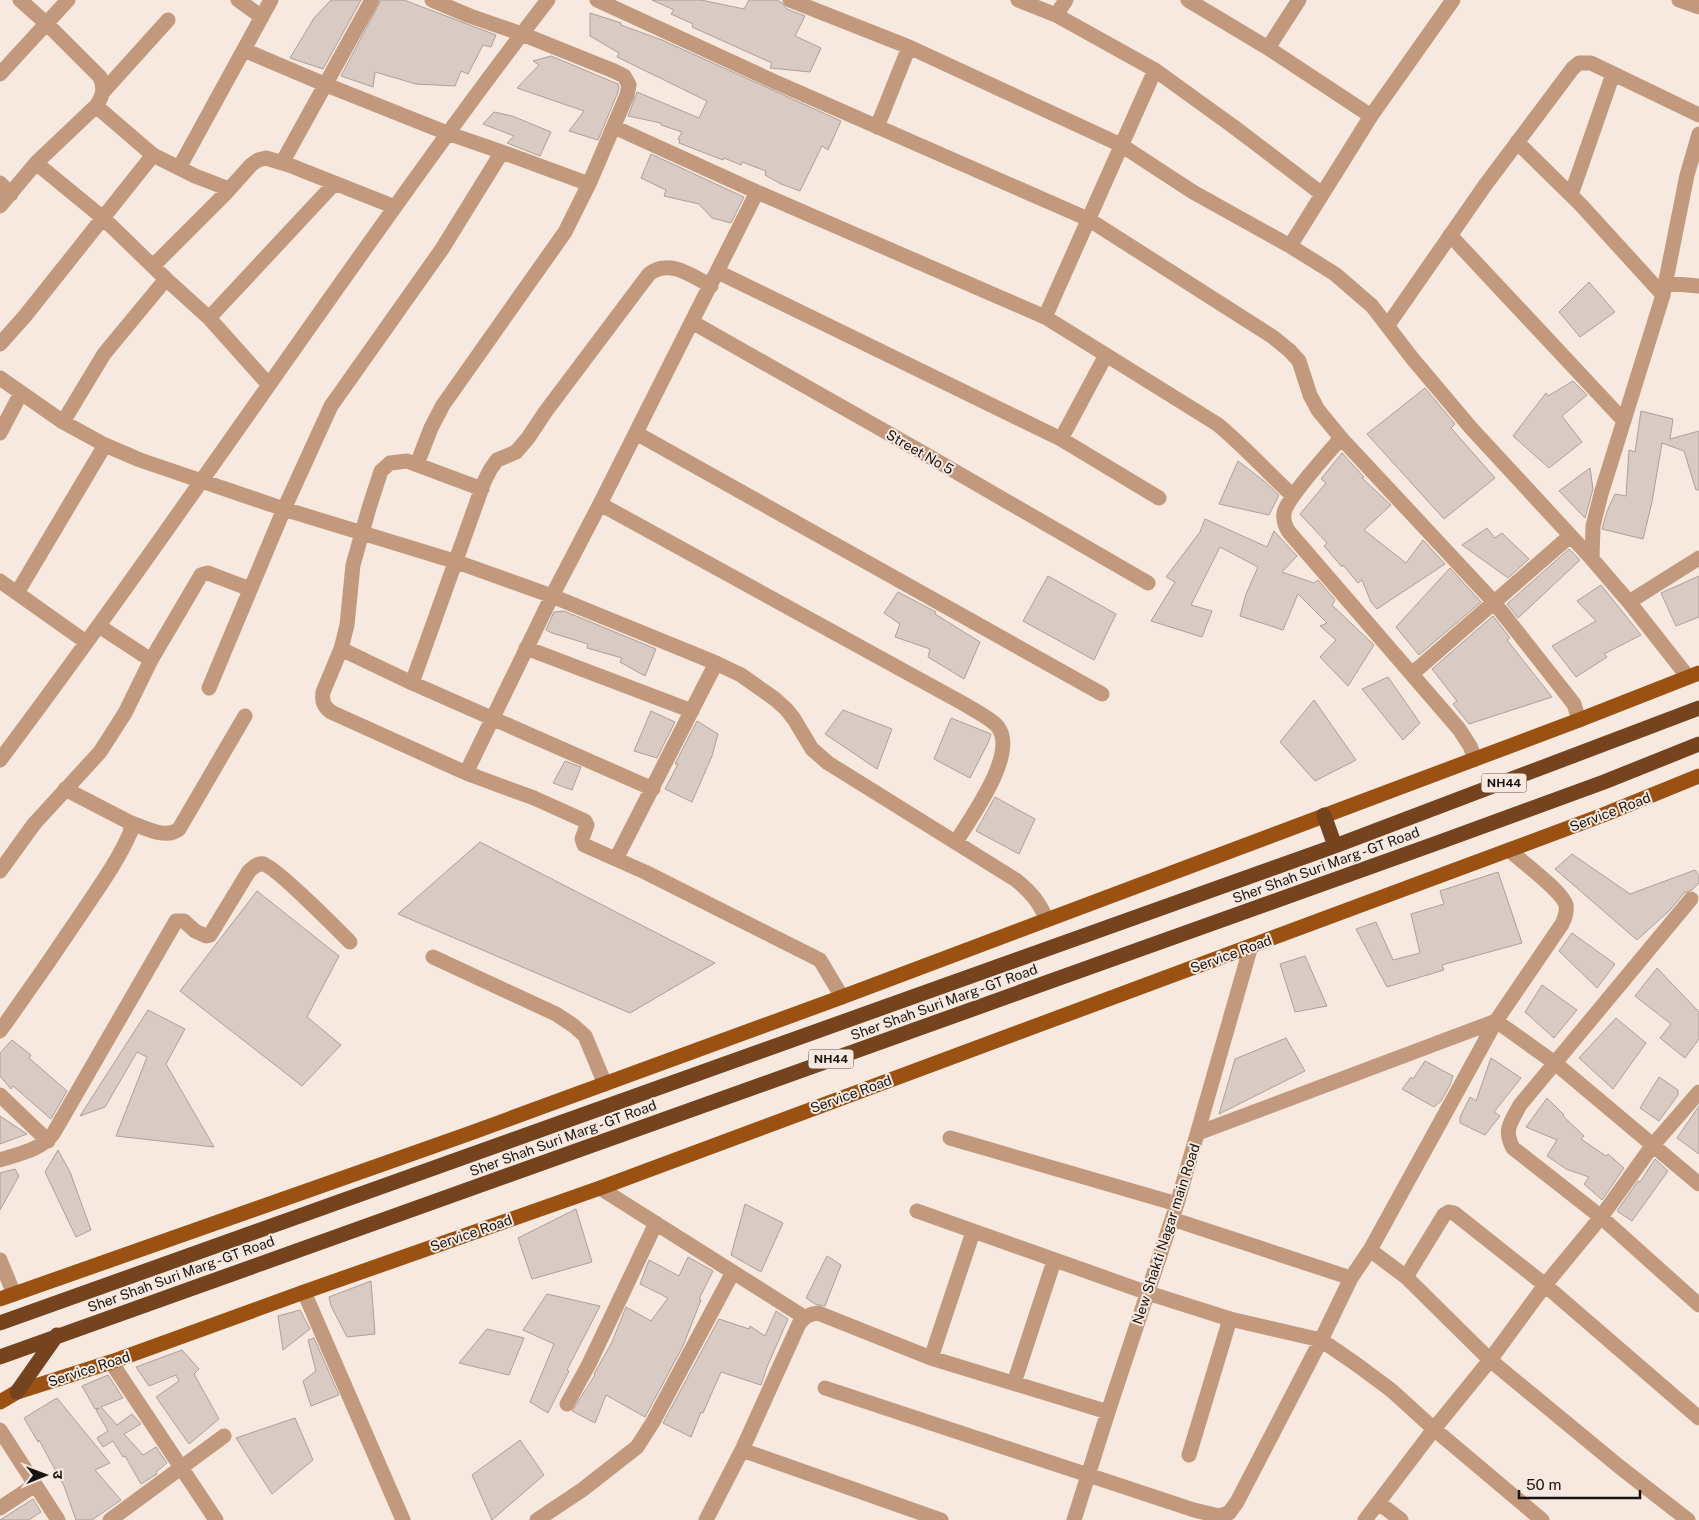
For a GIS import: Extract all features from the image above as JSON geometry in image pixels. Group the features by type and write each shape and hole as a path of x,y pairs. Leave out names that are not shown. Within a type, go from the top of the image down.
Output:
{"highway":[{"name":"NH44","path":"1334,846 1699,708"},
{"name":"Sher Shah Suri Marg - GT Road","path":"57,1335 1446,840 1604,782 1699,744"},
{"path":"1324,815 1334,846"},
{"name":"Sher Shah Suri Marg - GT Road","path":"0,1323 1334,846"},
{"name":"NH44","path":"0,1357 57,1335"},
{"path":"17,1392 57,1335"}],"main road":[{"path":"7,1296 468,1134 842,997 1580,720 1693,675"},
{"name":"Service Road","path":"0,1402 17,1392 111,1362 600,1188 1603,815 1699,776"}],"street":[{"path":"0,206 6,188 96,106 102,98 103,92 103,84 100,77 20,0"},
{"path":"0,74 68,0"},
{"path":"238,0 262,17"},
{"path":"179,168 271,0"},
{"path":"282,163 372,0"},
{"path":"417,464 431,428 443,405 565,232 614,127 627,95 628,85 624,76 614,70 432,0"},
{"path":"0,760 99,626 447,133 548,0"},
{"path":"597,0 773,81 1088,219 1273,337 1299,361 1310,395 1318,410 1341,438 1493,601 1574,704 1580,720"},
{"path":"790,0 909,47 1122,145 1192,192 1290,246 1335,274 1372,306 1412,358 1471,428 1592,559 1693,675"},
{"path":"1018,0 1056,16 1155,70 1322,194"},
{"path":"1056,16 1066,0"},
{"path":"1188,0 1268,48 1371,116"},
{"path":"1268,48 1299,0"},
{"path":"1290,246 1371,116 1453,0"},
{"path":"1679,0 1699,7"},
{"path":"103,92 168,20"},
{"path":"878,127 909,47"},
{"path":"244,50 447,133 589,184"},
{"path":"1388,325 1450,235 1573,68 1579,64 1591,64 1699,115"},
{"path":"1045,317 1155,70"},
{"path":"1571,195 1613,74"},
{"path":"96,106 153,155 229,189"},
{"path":"614,127 757,192 1045,317 1217,424 1239,442 1293,496"},
{"path":"1592,559 1593,526 1600,494 1664,289 1693,177 1699,134"},
{"path":"1517,142 1664,289"},
{"path":"209,688 284,509 331,406 442,249 502,152"},
{"path":"0,344 25,316 153,155"},
{"path":"153,266 251,165 258,160 266,158 395,207"},
{"path":"36,162 103,218 209,318 268,384"},
{"path":"209,318 335,183"},
{"path":"466,773 552,596 711,286 757,192"},
{"path":"1450,235 1624,422"},
{"path":"412,683 482,489 490,470 497,460 516,452 528,438 546,411 649,274 655,269 663,267 672,268 711,286"},
{"path":"718,272 1061,439 1159,498"},
{"path":"63,422 104,354 166,279"},
{"path":"1664,289 1699,286"},
{"name":"Street No 5","path":"692,322 1148,583"},
{"path":"1061,439 1106,355"},
{"path":"0,378 63,422 105,445 140,460 284,509 457,562 552,596 716,663 741,676 781,704 794,719 812,749 828,763 1016,880 1032,894 1040,904 1048,920"},
{"path":"0,433 22,393"},
{"path":"636,433 1102,694"},
{"path":"1341,438 1293,496 1284,512 1284,524 1459,729 1470,746 1475,759"},
{"path":"17,593 105,445"},
{"path":"482,489 406,461 390,463 381,471 353,565 347,626 341,649 323,692 322,699 325,707 331,712 466,773 534,798 585,821 587,825 582,839 583,844 645,872 820,960 842,997"},
{"path":"600,504 966,705 998,726 1004,739 1000,761 991,783 956,842"},
{"path":"1412,673 1570,536"},
{"path":"1629,602 1699,558"},
{"path":"0,870 34,824 110,739 134,696 150,660 201,575 208,573 250,589"},
{"path":"0,581 86,642"},
{"path":"99,626 150,660"},
{"path":"526,648 692,711"},
{"path":"341,649 412,683 653,789"},
{"path":"616,859 716,663"},
{"path":"65,789 129,822 165,834 171,834 179,829 246,716"},
{"path":"0,1031 51,959 123,849 131,831 129,822"},
{"path":"825,1388 1209,1514 1219,1516 1229,1513 1237,1502 1351,1278 1370,1250 1496,1021 1562,924 1566,914 1566,904 1560,894 1509,850"},
{"path":"0,1160 40,1146 48,1141 172,926 176,921 184,921 201,935 210,935 250,871 256,865 262,864 270,867 286,880 350,942"},
{"path":"1690,899 1520,1105 1509,1125 1508,1138 1513,1148 1601,1216 1699,1305"},
{"name":"New Shakti Nagar main Road","path":"1074,1520 1177,1204 1252,946"},
{"path":"433,957 556,1014 574,1026 585,1036 604,1084"},
{"path":"1496,1021 1555,1064 1699,1184"},
{"path":"1198,1133 1496,1021"},
{"path":"1365,1520 1434,1429 1490,1360 1545,1285 1601,1216 1653,1145 1699,1092"},
{"path":"0,1095 48,1141"},
{"path":"950,1138 1177,1204"},
{"path":"600,1188 804,1317"},
{"path":"917,1211 1148,1293 1230,1319 1321,1340 1391,1390 1434,1429 1542,1520"},
{"path":"1406,1277 1441,1220 1449,1212 1454,1213 1545,1285 1699,1418"},
{"path":"1172,1219 1351,1278"},
{"path":"567,1404 589,1364 656,1223"},
{"path":"931,1358 973,1232"},
{"path":"1370,1250 1406,1277 1490,1360 1621,1468 1688,1520"},
{"path":"0,1260 7,1296"},
{"path":"1014,1383 1054,1261"},
{"path":"537,1520 582,1490 637,1447 653,1422 733,1272"},
{"path":"304,1292 403,1520"},
{"path":"706,1520 742,1450 799,1324 804,1317 811,1314 818,1313 931,1358 1108,1412"},
{"path":"1189,1455 1230,1319"},
{"path":"111,1362 216,1520"},
{"path":"0,1430 58,1520"},
{"path":"110,1520 224,1436"},
{"path":"742,1450 896,1513 941,1520"},
{"path":"0,1508 35,1486"},
{"path":"1379,1503 1401,1520"}],"building":[{"path":"331,0 361,0 323,69 290,58 314,18"},
{"path":"381,0 404,0 496,35 491,47 483,45 468,74 461,71 455,86 416,84 375,72 373,87 341,76"},
{"path":"652,0 701,0 744,9 749,0 776,0 781,2 787,9 805,16 795,36 821,48 810,72 770,68 772,63 692,27 693,24 671,14 674,10"},
{"path":"590,13 621,23 621,25 662,40 841,121 828,150 822,146 800,191 781,184 765,175 766,171 742,162 741,165 724,158 723,160 679,143 680,140 678,139 682,132 661,125 661,123 628,116 637,92 699,118 707,101 617,57 619,53 590,36"},
{"path":"551,56 618,84 618,92 598,140 569,131 584,111 517,88 539,65 533,61"},
{"path":"494,112 512,116 551,132 540,156 507,143 514,136 483,124"},
{"path":"651,154 744,197 731,223 712,218 699,204 664,196 666,190 641,178"},
{"path":"1589,282 1615,312 1580,337 1559,312"},
{"path":"1573,381 1587,395 1562,416 1582,442 1549,468 1513,436 1546,393 1548,396"},
{"path":"1425,388 1455,424 1451,428 1495,478 1444,519 1367,434"},
{"path":"1641,411 1673,419 1670,439 1699,431 1699,490 1696,490 1684,451 1662,443 1652,502 1643,539 1602,529 1607,511 1615,494 1626,496 1629,450 1635,452"},
{"path":"1342,453 1364,477 1362,478 1391,505 1364,530 1406,563 1423,540 1445,564 1377,609 1371,602 1362,580 1358,583 1343,565 1342,567 1324,546 1327,543 1300,514 1326,483 1321,479"},
{"path":"1238,461 1279,495 1269,515 1219,504"},
{"path":"1590,468 1593,489 1585,518 1559,491"},
{"path":"1205,519 1267,547 1274,531 1297,556 1282,572 1314,583 1318,580 1335,600 1332,605 1374,645 1348,686 1320,657 1336,640 1320,626 1327,623 1298,594 1283,630 1240,616 1246,594 1258,567 1220,547 1191,605 1212,611 1202,637 1151,621 1175,582 1166,577 1200,532"},
{"path":"1487,528 1495,538 1502,533 1529,559 1508,578 1462,545"},
{"path":"1569,549 1580,560 1518,618 1507,604"},
{"path":"1450,568 1481,602 1419,655 1396,627"},
{"path":"1048,576 1116,614 1094,660 1023,621"},
{"path":"1699,576 1699,617 1676,626 1661,593"},
{"path":"1601,585 1641,635 1604,654 1607,657 1576,677 1552,646 1596,621 1577,601"},
{"path":"898,592 936,612 935,614 980,642 964,679 928,657 930,649 895,637 900,624 884,613"},
{"path":"564,611 656,649 645,676 620,662 622,658 587,648 588,644 546,630 554,612"},
{"path":"1493,616 1510,638 1507,640 1552,697 1469,724 1453,704 1457,701 1432,669"},
{"path":"1388,677 1420,723 1403,740 1362,689"},
{"path":"1314,700 1356,760 1315,781 1280,742"},
{"path":"843,710 892,729 877,769 825,734"},
{"path":"651,711 675,722 657,758 634,751"},
{"path":"951,718 991,734 970,778 934,759"},
{"path":"697,721 718,734 712,756 692,802 665,789 678,764 675,764"},
{"path":"565,761 581,767 572,790 553,783"},
{"path":"995,797 1035,819 1019,854 976,831"},
{"path":"480,842 715,963 630,1013 398,914"},
{"path":"1572,854 1630,894 1695,870 1699,875 1699,883 1692,890 1684,893 1670,910 1637,940 1555,869"},
{"path":"1498,872 1522,943 1442,965 1444,970 1387,987 1356,929 1376,922 1393,960 1420,953 1411,914 1444,904 1440,891"},
{"path":"257,891 339,956 307,1017 341,1045 302,1086 180,991"},
{"path":"1572,933 1615,964 1597,988 1559,951"},
{"path":"1305,956 1327,1006 1295,1012 1280,964"},
{"path":"1657,968 1699,1012 1699,1039 1685,1058 1660,1038 1671,1024 1635,996"},
{"path":"1542,985 1577,1010 1554,1038 1525,1012"},
{"path":"148,1010 185,1029 166,1064 214,1147 116,1136 147,1057 137,1052 105,1107 80,1116"},
{"path":"1616,1018 1646,1043 1613,1089 1579,1058"},
{"path":"1286,1038 1305,1071 1219,1114 1235,1059"},
{"path":"12,1040 31,1055 29,1058 67,1091 51,1119 13,1086 11,1089 0,1076 0,1053"},
{"path":"1491,1058 1521,1078 1494,1112 1500,1116 1485,1135 1460,1123 1460,1117 1470,1097 1476,1101"},
{"path":"1425,1061 1453,1076 1441,1101 1434,1107 1402,1089 1411,1077 1413,1079"},
{"path":"1659,1077 1678,1090 1678,1095 1659,1121 1640,1108"},
{"path":"1547,1098 1584,1136 1581,1139 1606,1156 1608,1154 1624,1168 1602,1200 1584,1184 1589,1177 1566,1169 1547,1156 1557,1140 1526,1127"},
{"path":"1699,1106 1699,1154 1677,1138"},
{"path":"0,1116 27,1134 0,1144"},
{"path":"58,1150 70,1172 91,1230 76,1237 45,1172"},
{"path":"1655,1159 1668,1171 1632,1221 1617,1211"},
{"path":"15,1169 19,1176 0,1210 0,1173"},
{"path":"745,1204 783,1223 761,1272 731,1255"},
{"path":"576,1209 592,1262 532,1279 518,1238"},
{"path":"827,1256 841,1265 825,1306 815,1304 806,1298"},
{"path":"688,1257 713,1271 699,1299 701,1300 683,1346 645,1417 606,1395 595,1423 572,1411 595,1375 612,1342 626,1307 651,1321 668,1298 640,1284 649,1260 679,1276"},
{"path":"371,1281 375,1334 347,1337 331,1306 329,1297"},
{"path":"547,1294 600,1306 567,1370 569,1371 548,1413 530,1402 554,1344 523,1330"},
{"path":"300,1310 310,1329 283,1350 278,1316"},
{"path":"776,1311 788,1319 761,1385 721,1372 691,1437 663,1423 719,1319 749,1329 750,1326 765,1336"},
{"path":"487,1329 524,1338 509,1375 459,1363"},
{"path":"314,1338 339,1395 311,1406 303,1381 316,1371 308,1340"},
{"path":"182,1350 199,1369 194,1374 219,1419 189,1444 156,1397 179,1381 176,1375 149,1386 136,1367"},
{"path":"108,1375 123,1398 101,1407 117,1425 132,1414 141,1424 124,1434 143,1455 156,1447 167,1463 156,1472 157,1474 141,1484 125,1456 123,1457 113,1441 103,1447 97,1438 108,1431 96,1410 99,1408 95,1409 82,1386"},
{"path":"57,1398 110,1463 95,1470 121,1500 92,1520 76,1520 64,1486 39,1440 38,1442 24,1418"},
{"path":"295,1418 313,1460 272,1494 236,1438"},
{"path":"520,1440 544,1475 492,1520 472,1475"},
{"path":"33,1499 41,1512 29,1520 0,1520"}]}
